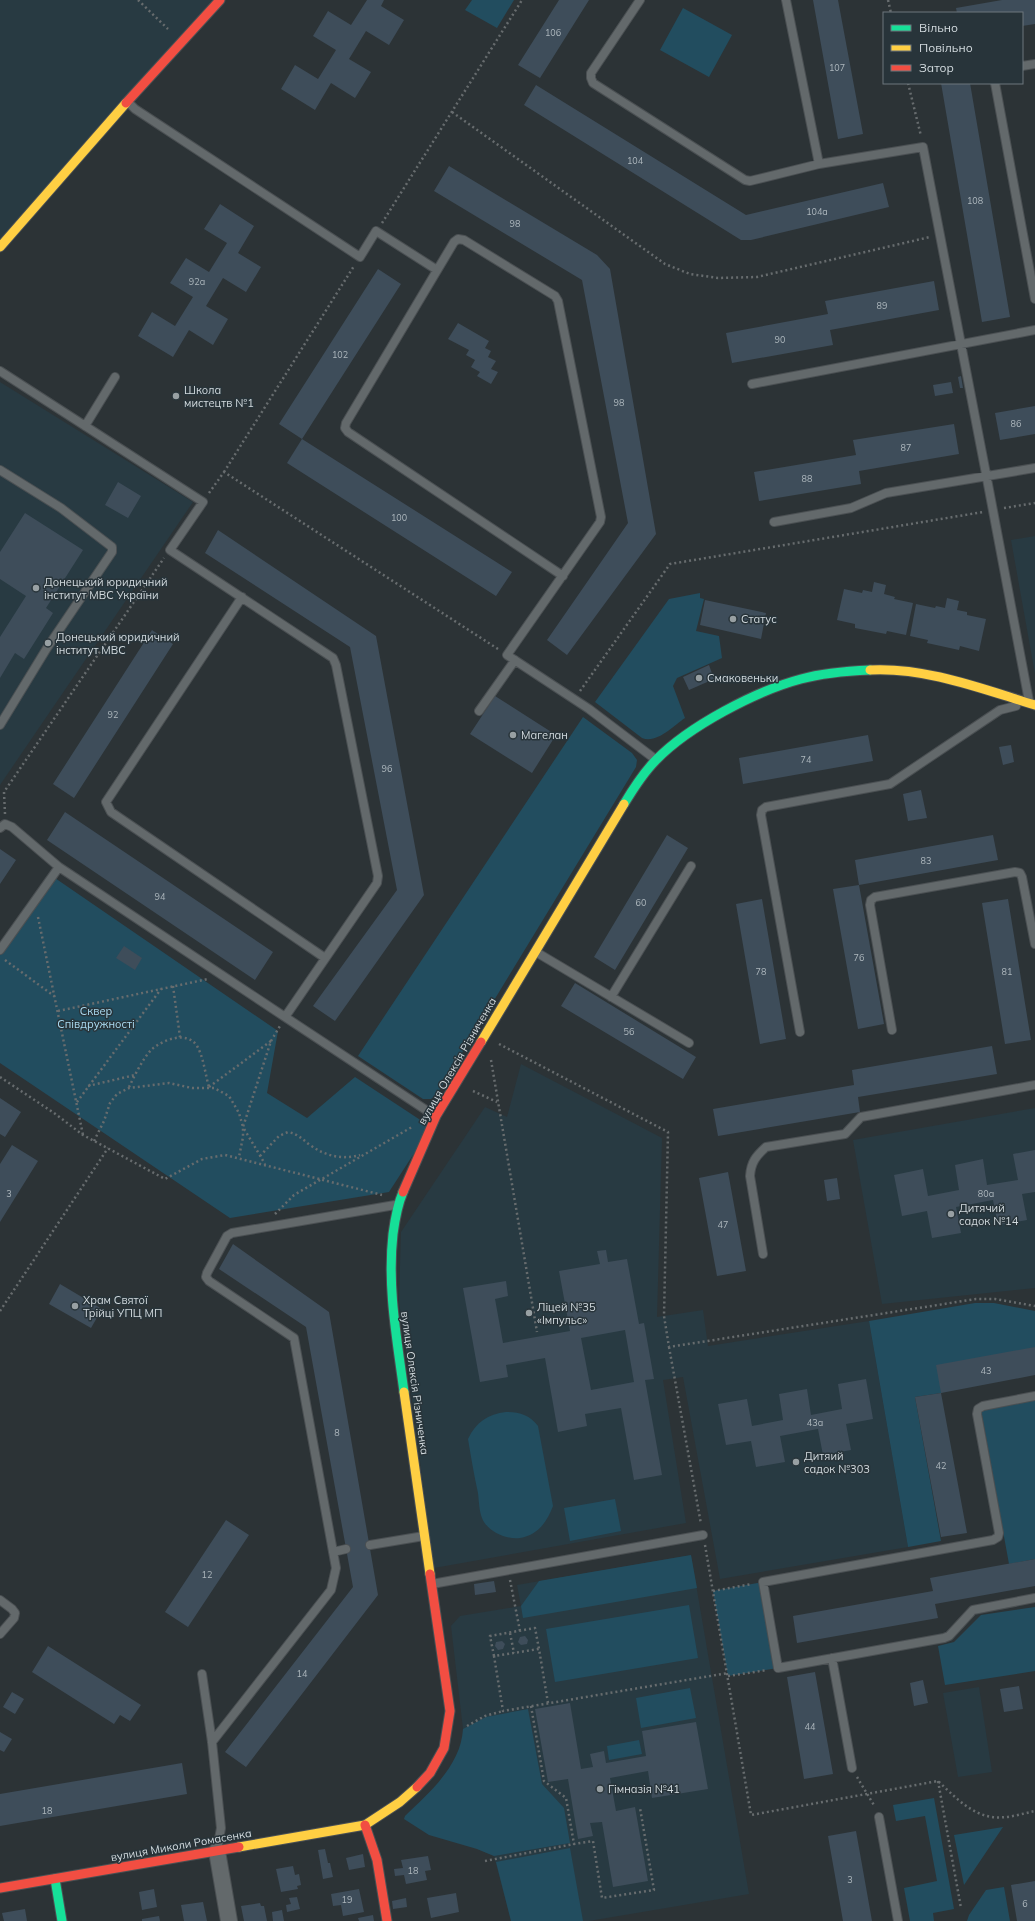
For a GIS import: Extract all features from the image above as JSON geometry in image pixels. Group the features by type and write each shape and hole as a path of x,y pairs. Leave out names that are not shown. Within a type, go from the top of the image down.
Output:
{"street":[{"path":"0,247 220,0"},
{"name":"вулиця Олексія Різниченка","path":"365,1825 393,1809 418,1786 434,1767 444,1747 450,1711 392,1305 390,1261 397,1205 433,1114 535,952 627,799 656,760 697,726 753,698 800,679 842,671 885,669 922,674 958,682 1032,704"},
{"path":"365,1825 376,1851 387,1921"},
{"name":"вулиця Миколи Ромасенка","path":"0,1888 365,1825"},
{"path":"217,1851 229,1921"},
{"path":"55,1879 62,1921"}],"lane":[{"path":"640,0 591,73 590,78 593,83 748,182 819,164 923,147 1032,704 1000,710 890,784 762,810 761,815 800,1032"},
{"path":"786,0 819,164"},
{"path":"1023,66 1035,64"},
{"path":"995,84 1035,299"},
{"path":"128,102 135,109 360,257 376,231 437,270"},
{"path":"563,576 348,432 345,428 346,423 437,270 454,242 458,239 464,240 555,296 558,301 601,517 600,522 563,576 507,655 574,699 656,760"},
{"path":"752,384 1035,330"},
{"path":"0,371 203,502 170,550 329,654 336,664 378,876 374,890 285,1017"},
{"path":"85,426 115,377"},
{"path":"774,522 850,508 886,493 1035,468"},
{"path":"0,470 61,508 112,547 112,552 47,648 0,725"},
{"path":"242,597 106,802 107,807 111,812 325,958"},
{"path":"479,712 515,660"},
{"path":"3,826 12,827 59,867 433,1114"},
{"path":"611,997 691,866"},
{"path":"0,950 59,867"},
{"path":"892,1030 870,905 871,900 875,897 1015,872 1020,873 1032,910 1035,944"},
{"path":"535,952 689,1043"},
{"path":"763,1254 750,1176 751,1166 756,1155 766,1147 845,1134 861,1117 1035,1085"},
{"path":"212,1742 331,1590 336,1568 294,1338 209,1281 206,1278 207,1273 229,1234 397,1205"},
{"path":"1035,1396 983,1406 978,1409 977,1414 999,1532 998,1538 762,1582 778,1668 944,1638 948,1636 972,1610 1035,1598"},
{"path":"431,1585 703,1535"},
{"path":"370,1545 424,1536"},
{"path":"332,1552 346,1549"},
{"path":"0,1600 15,1613 14,1618 0,1634"},
{"path":"832,1658 852,1768"},
{"path":"202,1674 212,1742 220,1828 217,1851"},
{"path":"879,1817 898,1921"}],"path":[{"path":"138,0 181,42"},
{"path":"376,231 522,0"},
{"path":"888,0 891,12"},
{"path":"908,84 923,147"},
{"path":"452,112 665,264 690,274 718,278 757,277 940,235"},
{"path":"203,502 224,472 360,257"},
{"path":"224,472 507,655"},
{"path":"574,699 670,564 1035,503"},
{"path":"3,826 4,792 170,550"},
{"path":"35,900 83,1135"},
{"path":"0,957 54,996"},
{"path":"58,1011 222,976"},
{"path":"173,986 180,1037"},
{"path":"76,1102 162,988"},
{"path":"238,1157 243,1137 243,1127 271,1041 285,1017"},
{"path":"129,1088 150,1051 157,1045 180,1037 189,1038 196,1045 209,1087"},
{"path":"209,1087 271,1041"},
{"path":"495,1042 668,1132 664,1316 728,1674 751,1815 938,1781"},
{"path":"491,1058 537,1332"},
{"path":"88,1087 135,1075"},
{"path":"0,1077 54,1113 83,1135 165,1179 202,1160 225,1155 238,1157 385,1196"},
{"path":"94,1141 104,1121 110,1102 117,1094 129,1088 170,1083 192,1088 209,1087 222,1091 229,1096 236,1107 243,1127 265,1164"},
{"path":"466,1088 498,1102"},
{"path":"261,1228 294,1195 433,1114"},
{"path":"260,1156 279,1136 288,1132 298,1135 321,1152 335,1157 365,1154"},
{"path":"0,1311 108,1148"},
{"path":"669,1347 976,1299 995,1299 1035,1306"},
{"path":"508,1570 520,1630"},
{"path":"713,1591 762,1582"},
{"path":"503,1711 490,1636 520,1630 535,1628 548,1703"},
{"path":"510,1633 514,1653"},
{"path":"494,1656 539,1649"},
{"path":"463,1728 485,1716 503,1711 728,1674 778,1668"},
{"path":"532,1706 544,1781 566,1798 574,1844"},
{"path":"852,1768 868,1794 879,1817"},
{"path":"938,1781 959,1801 980,1814 992,1817 1004,1817 1035,1811"},
{"path":"938,1781 961,1908"},
{"path":"485,1861 593,1841 602,1898 654,1890 640,1808"}],"shaded area":[{"path":"0,0 220,0 0,247"},
{"name":"Донецький юридичний інститут МВС","path":"0,382 193,502 0,785"},
{"path":"1035,536 1035,674 1011,540"},
{"name":"Ліцей №35 «Імпульс»","path":"521,1064 662,1138 657,1317 703,1310 708,1346 869,1321 908,1547 720,1579 683,1377 663,1380 686,1523 434,1568 399,1301 401,1232 485,1107 507,1117"},
{"name":"Дитячий садок №14","path":"1035,1108 1035,1288 882,1304 853,1140"},
{"name":"Гімназія №41","path":"691,1555 749,1894 589,1921 511,1921 494,1856 477,1849 451,1626 460,1616 521,1606 517,1585"},
{"path":"979,1687 992,1772 958,1777 943,1693"}],"green space":[{"path":"472,0 514,0 497,28 465,10"},
{"path":"683,8 732,35 709,77 660,50"},
{"path":"700,593 700,598 704,599 696,631 719,636 722,658 677,678 673,686 685,718 665,733 653,739 642,738 595,702 669,599"},
{"path":"583,717 632,753 637,760 636,767 437,1094 431,1099 423,1099 358,1056"},
{"name":"Сквер Співдружності","path":"52,876 278,1031 267,1093 307,1118 355,1077 431,1127 389,1192 230,1218 0,1063 0,950"},
{"path":"975,1303 994,1303 1035,1311 1035,1347 941,1393 915,1397 941,1541 908,1547 869,1321"},
{"path":"1035,1400 1035,1559 1009,1564 981,1410"},
{"path":"506,1412 524,1415 535,1422 538,1426 553,1506 545,1522 537,1531 520,1538 509,1538 498,1534 484,1523 480,1509 468,1439 471,1433 483,1420"},
{"path":"615,1499 621,1531 570,1541 564,1508"},
{"path":"691,1555 697,1588 523,1618 521,1606 539,1581"},
{"path":"763,1582 778,1668 728,1676 713,1591"},
{"path":"689,1605 698,1658 555,1682 546,1629"},
{"path":"1035,1607 1035,1671 945,1685 938,1646 954,1642 981,1615"},
{"path":"690,1688 696,1718 641,1728 636,1698"},
{"path":"528,1709 542,1784 564,1808 570,1843 494,1856 477,1849 429,1835 404,1819 405,1816 443,1777 457,1754 463,1729 486,1717"},
{"path":"639,1740 642,1754 609,1760 607,1746"},
{"path":"934,1798 954,1909 933,1913 934,1921 910,1921 904,1888 937,1881 925,1816 896,1821 893,1805"},
{"path":"1003,1827 964,1885 954,1835"},
{"path":"570,1848 583,1921 511,1921 496,1862"},
{"path":"1004,1887 1010,1921 967,1921 969,1915 986,1890"}],"building":[{"path":"367,0 384,0 381,6 404,20 389,45 366,31 349,59 371,72 355,98 331,83 315,110 281,89 295,65 318,79 336,50 313,36 328,11 351,25"},
{"path":"559,0 589,0 540,78 518,65"},
{"path":"813,0 838,0 863,134 838,139"},
{"path":"1002,0 1035,0 1035,24 1023,26 1023,12 957,12 956,8"},
{"path":"941,84 970,84 1010,317 982,322"},
{"path":"536,85 746,215 883,183 889,207 751,240 741,240 524,105"},
{"path":"449,166 597,255 610,269 656,534 567,655 547,640 628,523 582,280 434,191"},
{"path":"220,204 254,226 238,253 261,267 246,292 223,278 206,306 228,319 213,345 189,330 173,357 138,336 152,312 175,326 193,297 170,283 186,258 209,272 227,243 204,229"},
{"path":"378,269 401,284 302,439 279,424"},
{"path":"934,281 939,310 830,330 833,345 732,363 726,333 828,314 825,301"},
{"path":"458,323 489,341 485,348 491,351 488,357 496,361 491,369 498,372 491,384 477,376 480,372 471,367 475,360 466,355 469,350 448,339"},
{"path":"961,376 963,388 960,388 958,377"},
{"path":"951,382 953,393 935,396 933,385"},
{"path":"1035,406 1035,434 1000,440 995,413"},
{"path":"954,424 959,454 859,471 861,484 759,501 754,472 856,455 853,440"},
{"path":"302,439 512,572 496,596 287,463"},
{"path":"118,482 141,496 128,518 105,505"},
{"name":"Донецький юридичний інститут МВС України","path":"25,513 83,550 46,608 53,613 24,659 15,653 0,678 0,637 26,596 0,579 0,552"},
{"path":"218,530 376,636 424,895 335,1021 313,1006 397,890 350,647 205,553"},
{"path":"874,582 886,585 884,594 895,597 894,599 913,603 906,635 887,631 886,634 855,628 855,624 837,620 844,589 862,593 863,590 872,592"},
{"path":"947,598 959,601 957,610 967,612 967,615 986,619 979,651 960,646 959,650 927,643 928,640 910,636 916,604 935,608 936,606 945,608"},
{"name":"Статус","path":"705,600 766,613 761,639 700,625"},
{"path":"152,630 173,644 74,798 53,784"},
{"name":"Смаковеньки","path":"709,665 714,679 689,690 683,677"},
{"name":"Магелан","path":"495,696 556,735 532,773 470,734"},
{"path":"868,735 873,761 743,784 739,758"},
{"path":"1011,745 1014,762 1003,765 999,747"},
{"path":"921,790 927,818 908,821 903,794"},
{"path":"65,812 273,952 255,980 47,840"},
{"path":"667,835 688,848 615,970 594,957"},
{"path":"993,835 998,860 859,885 855,860"},
{"path":"0,849 16,860 0,884"},
{"path":"859,885 884,1024 858,1029 833,889"},
{"path":"762,899 786,1039 760,1044 736,904"},
{"path":"1008,899 1031,1040 1005,1044 982,903"},
{"path":"124,946 142,958 135,970 116,958"},
{"path":"575,983 696,1057 683,1079 561,1006"},
{"path":"992,1046 997,1074 858,1097 860,1112 718,1136 713,1109 854,1085 852,1070"},
{"path":"0,1098 21,1112 5,1137 0,1134"},
{"path":"12,1145 38,1161 0,1222 0,1164"},
{"path":"1035,1150 1035,1192 1022,1194 1027,1220 998,1225 993,1200 956,1207 961,1233 932,1238 927,1211 902,1216 894,1175 923,1169 928,1196 959,1190 955,1165 983,1159 987,1185 1018,1180 1013,1154"},
{"path":"728,1172 746,1271 717,1276 699,1178"},
{"path":"837,1178 840,1199 827,1201 824,1180"},
{"path":"233,1244 329,1312 378,1595 246,1767 225,1752 353,1587 306,1327 219,1269"},
{"path":"606,1250 608,1262 627,1259 639,1324 644,1323 654,1379 645,1380 662,1475 634,1480 621,1408 585,1414 587,1426 558,1432 545,1358 506,1365 508,1377 480,1382 463,1288 506,1281 508,1296 495,1299 503,1343 570,1331 559,1271 600,1264 597,1251","holes":["625,1330 634,1382 591,1390 581,1338"]},
{"name":"Храм Святої Трійці УПЦ МП","path":"60,1284 102,1309 91,1328 49,1304"},
{"path":"1035,1347 1035,1375 941,1393 936,1365"},
{"path":"866,1379 873,1419 846,1424 851,1450 823,1455 818,1429 780,1436 785,1462 756,1467 751,1441 726,1445 718,1404 747,1399 752,1426 783,1420 779,1394 807,1389 811,1415 842,1409 838,1384"},
{"path":"941,1393 967,1533 941,1537 915,1397"},
{"path":"226,1520 249,1535 188,1627 165,1612"},
{"path":"1035,1559 1035,1586 935,1604 938,1618 797,1643 793,1616 933,1591 930,1578"},
{"path":"494,1581 496,1592 475,1595 474,1584"},
{"path":"525,1636 528,1640 527,1644 521,1645 518,1642 520,1637"},
{"path":"502,1641 505,1644 503,1649 498,1650 495,1646 496,1642"},
{"path":"48,1646 141,1705 130,1721 120,1715 114,1724 32,1672"},
{"path":"815,1672 833,1774 804,1779 787,1677"},
{"path":"923,1680 928,1703 914,1706 910,1683"},
{"path":"1019,1686 1023,1709 1004,1712 1000,1689"},
{"path":"12,1692 24,1699 15,1714 3,1707"},
{"path":"570,1703 581,1769 593,1767 590,1754 604,1751 606,1763 646,1756 642,1731 696,1722 708,1789 652,1798 648,1771 610,1778 616,1811 635,1807 648,1881 613,1887 602,1822 590,1823 593,1836 578,1839 568,1779 548,1782 535,1709"},
{"path":"0,1732 12,1739 4,1752 0,1750"},
{"path":"182,1763 187,1794 0,1826 0,1794"},
{"path":"856,1831 872,1921 843,1921 828,1836"},
{"path":"325,1849 333,1877 323,1879 318,1850"},
{"path":"363,1854 365,1867 349,1870 346,1858"},
{"path":"428,1856 431,1870 425,1871 427,1880 406,1884 404,1875 395,1876 394,1869 403,1868 401,1860"},
{"path":"293,1866 295,1875 299,1874 301,1885 297,1886 298,1889 281,1892 276,1869"},
{"path":"1035,1881 1035,1921 1017,1921 1011,1885"},
{"path":"154,1889 157,1907 142,1910 139,1892"},
{"path":"359,1889 364,1912 343,1916 341,1905 333,1906 331,1894"},
{"path":"456,1893 459,1912 431,1918 427,1898"},
{"path":"297,1897 300,1909 287,1912 286,1905 291,1904 289,1898"},
{"path":"406,1898 407,1907 393,1909 392,1901"},
{"path":"203,1902 207,1921 184,1921 181,1905"},
{"path":"260,1903 261,1906 264,1906 267,1921 244,1921 241,1906"},
{"path":"25,1909 27,1921 4,1921 2,1913"},
{"path":"282,1910 284,1921 273,1921 272,1912"},
{"path":"373,1915 374,1921 359,1921 358,1918"},
{"path":"159,1916 160,1921 142,1921 142,1919"}],"traffic: fast":[{"path":"624,804 639,781 656,760 686,735 724,711 764,692 801,679 818,675 870,670"},
{"path":"403,1192 395,1218 391,1254 391,1274 396,1333 404,1392"},
{"path":"55,1879 62,1921"}],"traffic: slow":[{"path":"0,247 126,103"},
{"path":"870,670 912,672 954,680 1035,705"},
{"path":"481,1042 624,804"},
{"path":"404,1392 430,1574"},
{"path":"239,1847 365,1825 400,1802 417,1787"}],"traffic: jam":[{"path":"126,103 220,0"},
{"path":"403,1192 436,1116 481,1042"},
{"path":"417,1787 430,1773 444,1748 450,1711 430,1574"},
{"path":"365,1825 377,1860 387,1921"},
{"path":"0,1888 239,1847"}],"place":[{"name":"Школа мистецтв №1","path":"176,396"},
{"name":"Донецький юридичний інститут МВС України","path":"36,588"},
{"name":"Статус","path":"733,619"},
{"name":"Донецький юридичний інститут МВС","path":"48,643"},
{"name":"Смаковеньки","path":"699,678"},
{"name":"Магелан","path":"513,735"},
{"name":"Дитячий садок №14","path":"951,1214"},
{"name":"Храм Святої Трійці УПЦ МП","path":"75,1306"},
{"name":"Ліцей №35 «Імпульс»","path":"529,1313"},
{"name":"Дитяий садок №303","path":"796,1462"},
{"name":"Гімназія №41","path":"600,1789"}]}
